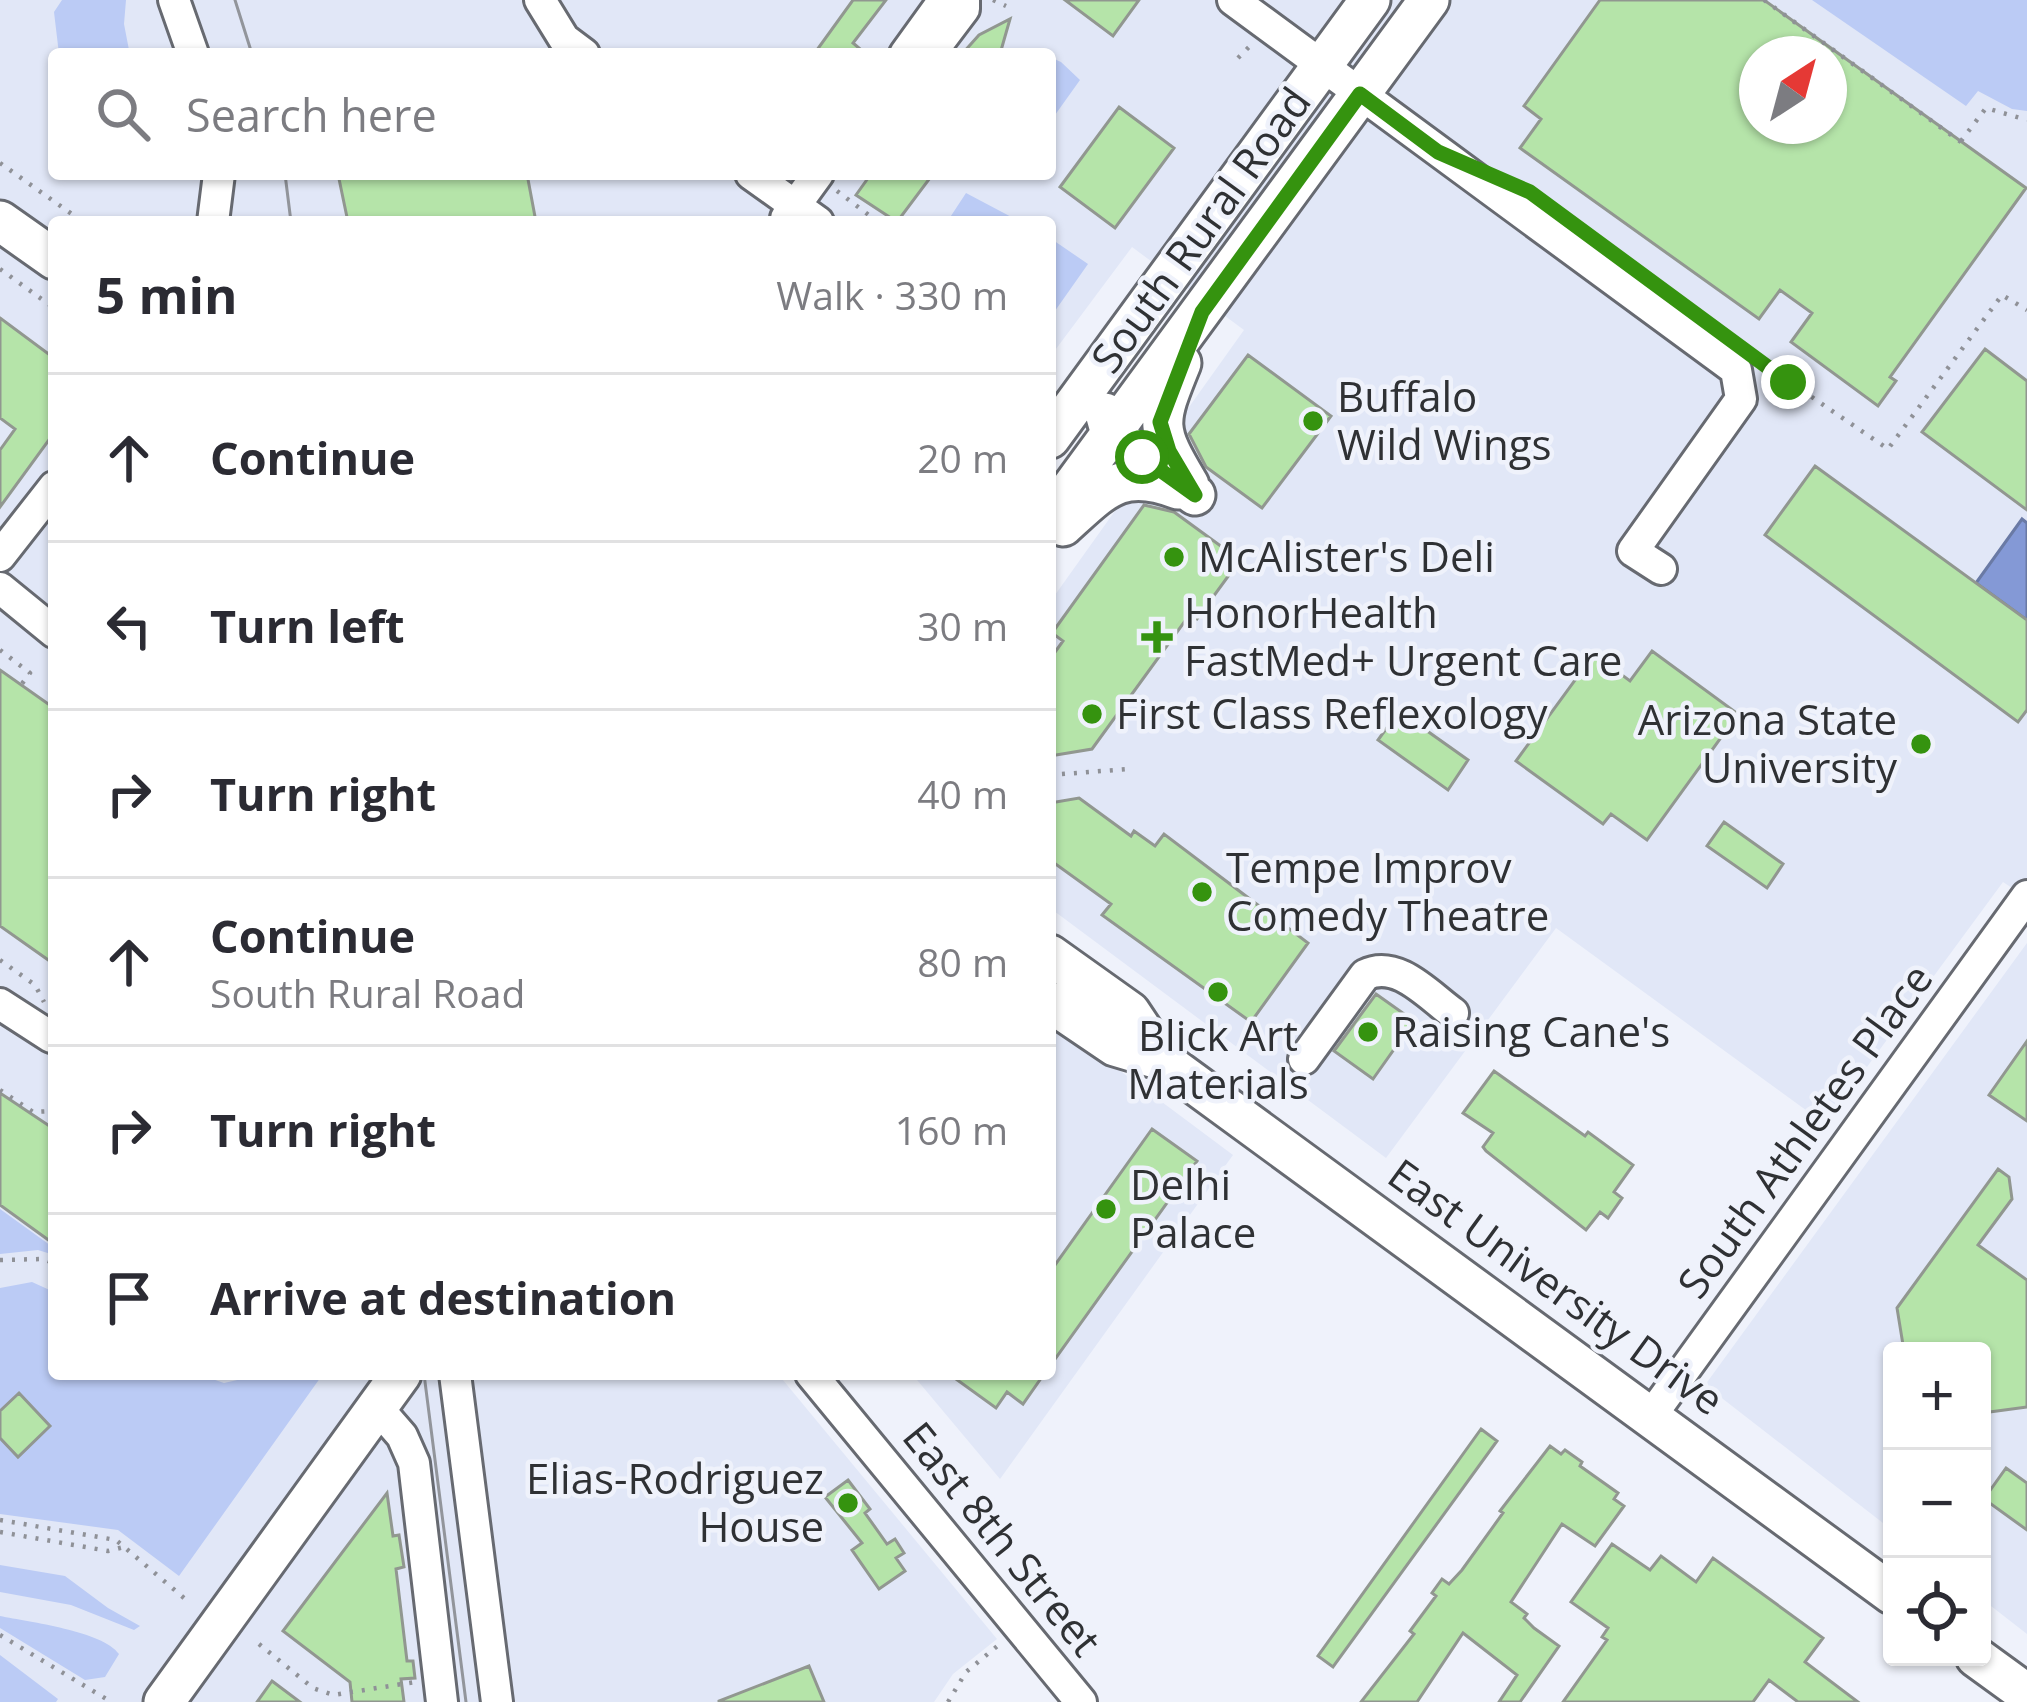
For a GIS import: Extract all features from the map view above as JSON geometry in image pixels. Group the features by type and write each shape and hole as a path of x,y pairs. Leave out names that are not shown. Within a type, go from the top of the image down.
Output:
{"main road":[{"name":"South Rural Road","path":"1058,411 1188,246 1370,0"},
{"name":"South Rural Road","path":"1056,509 1429,0"},
{"path":"0,221 48,256"},
{"path":"1188,246 1180,299 1107,400 1105,420 1111,434 1195,495"},
{"path":"1195,495 1169,451 1160,422 1202,312"},
{"path":"1056,533 1115,483 1140,478 1195,495"},
{"name":"East University Drive","path":"1056,959 1130,1012 1162,1060"},
{"name":"East University Drive","path":"1056,1006 1114,1046 1162,1060 1883,1587"},
{"path":"164,1702 396,1380"},
{"path":"1988,1666 2027,1694"}],"street":[{"path":"174,0 192,48"},
{"path":"540,0 572,48"},
{"path":"909,48 944,0"},
{"path":"934,48 964,8 964,0"},
{"path":"1233,0 1736,370 1742,399 1633,551 1661,569"},
{"path":"214,216 218,180"},
{"path":"758,180 798,216 827,182"},
{"path":"0,556 48,496"},
{"path":"0,588 48,627"},
{"name":"South Athletes Place","path":"1651,1416 2027,896"},
{"path":"1304,1059 1365,975 1377,968 1394,971 1453,1013"},
{"path":"0,1004 48,1022"},
{"path":"456,1380 496,1702"},
{"name":"East 8th Street","path":"816,1380 1082,1702"},
{"path":"376,1406 402,1436 414,1463 431,1691"}],"path":[{"path":"993,0 1006,6"},
{"path":"1764,0 1960,142"},
{"path":"1238,58 1250,46"},
{"path":"1960,142 1986,108 2027,120"},
{"path":"1941,127 1960,142"},
{"path":"0,163 74,216"},
{"path":"827,182 870,216"},
{"path":"0,269 48,304"},
{"path":"1751,355 1888,449 2002,295 2027,310"},
{"path":"0,650 30,673 21,685"},
{"path":"1056,775 1128,769"},
{"path":"0,960 35,985 48,1019"},
{"path":"0,1090 33,1112 48,1112"},
{"path":"0,1260 48,1260"},
{"path":"0,1520 116,1540 184,1598"},
{"path":"0,1532 107,1551 124,1547"},
{"path":"0,1635 108,1700"},
{"path":"948,1702 966,1672 1005,1640"},
{"path":"259,1644 313,1688 333,1695 431,1691"},
{"path":"324,1692 328,1702"}],"shaded area":[{"name":"Arizona State University","path":"0,0 2027,0 2027,898 2003,882 1825,1124 1556,928 1386,1158 1056,912 1056,594 1244,330 1132,247 1056,349 1056,216 48,216 48,1380 783,1380 997,1639 953,1674 934,1702 0,1702"},
{"path":"62,0 126,0 129,48 58,48 54,12"},
{"path":"1812,0 2027,0 2027,111 2012,109 1978,91 1966,106"},
{"path":"1056,60 1080,80 1056,114"},
{"path":"966,193 1010,216 951,216"},
{"path":"1056,242 1088,264 1056,309"},
{"path":"2022,519 2027,523 2027,620 1976,583"},
{"path":"2027,943 2027,1634 1991,1606 1991,1342 1883,1342 1883,1523 1705,1385"},
{"path":"1056,1031 1115,1067 1233,1155 1000,1479 917,1380 1056,1380"},
{"path":"0,1209 48,1244 48,1253 0,1254"},
{"path":"32,1282 48,1289 48,1380 319,1380 179,1576 118,1530 0,1514 0,1288"},
{"path":"0,1565 65,1576 140,1626 134,1630 71,1605 0,1592"},
{"path":"0,1616 82,1633 119,1654 105,1677 85,1680 0,1628"},
{"path":"0,1655 58,1699 56,1702 0,1702"}],"building":[{"path":"853,0 886,0 853,43 859,48 818,48"},
{"path":"1065,0 1139,0 1113,36"},
{"path":"1600,0 1764,0 1814,36 1739,36 1739,144 1847,144 1847,60 2026,188 1890,377 1896,381 1878,406 1791,342 1812,313 1780,290 1759,319 1520,148 1541,119 1524,106"},
{"path":"1010,19 1002,48 967,48 979,35"},
{"path":"1119,107 1174,148 1115,228 1060,187"},
{"path":"339,180 528,180 535,216 347,216"},
{"path":"867,180 928,180 902,216 888,216 856,195"},
{"path":"0,318 48,354 48,441 0,507 0,450 15,429 0,418"},
{"path":"1985,349 2027,381 2027,510 1922,432"},
{"path":"1248,355 1331,416 1262,508 1206,467 1189,434"},
{"path":"1815,466 2027,620 2027,710 2018,722 1765,535"},
{"path":"1144,505 1174,512 1240,560 1197,619 1190,614 1092,749 1056,755 1056,651 1063,641 1056,636 1056,627"},
{"path":"1652,651 1738,714 1647,840 1611,814 1603,824 1516,761 1594,654 1630,681"},
{"path":"0,670 48,704 48,960 0,926"},
{"path":"1399,711 1468,760 1448,790 1378,740"},
{"path":"1079,798 1131,836 1134,831 1155,846 1164,834 1308,943 1251,1022 1102,915 1111,904 1056,864 1056,802"},
{"path":"1724,822 1783,864 1767,888 1707,846"},
{"name":"Raising Cane's","path":"1376,994 1414,1021 1373,1079 1334,1051"},
{"path":"2027,1041 2027,1121 1989,1095"},
{"path":"1494,1071 1633,1165 1614,1192 1622,1198 1608,1218 1600,1212 1586,1230 1486,1151 1483,1147 1493,1133 1463,1113"},
{"path":"0,1093 48,1125 48,1240 0,1205"},
{"path":"1152,1129 1197,1161 1056,1358 1056,1264"},
{"path":"1998,1169 2009,1177 2012,1199 1978,1245 2027,1280 2027,1407 1991,1412 1991,1342 1903,1342 1897,1308"},
{"path":"957,1380 1040,1380 1023,1404 1007,1392 996,1408"},
{"path":"19,1393 50,1426 18,1457 0,1438 0,1411"},
{"path":"1481,1429 1497,1441 1333,1667 1318,1656"},
{"path":"1550,1446 1582,1462 1580,1466 1618,1493 1614,1499 1624,1506 1595,1546 1562,1524 1511,1602 1527,1614 1524,1618 1534,1628 1559,1646 1520,1702 1499,1702 1517,1675 1463,1633 1417,1702 1361,1702 1414,1634 1410,1631 1436,1596 1432,1593 1442,1579 1449,1584 1462,1570"},
{"path":"2006,1468 2027,1483 2027,1530 1991,1504 1991,1489"},
{"path":"848,1480 870,1509 865,1513 887,1544 895,1539 904,1553 896,1558 905,1571 879,1589 852,1550 862,1543 825,1497"},
{"path":"387,1493 393,1536 399,1535 404,1567 396,1569 407,1661 413,1661 415,1678 401,1679 404,1702 352,1702 350,1682 283,1631"},
{"path":"1612,1544 1650,1570 1661,1556 1696,1582 1713,1558 1823,1638 1805,1662 1858,1702 1798,1702 1769,1680 1753,1702 1563,1702 1607,1640 1602,1637 1608,1628 1571,1602"},
{"path":"809,1666 824,1702 719,1702 719,1701"},
{"path":"272,1681 300,1702 257,1702"}],"tram line":[{"path":"235,0 250,48"},
{"path":"286,180 290,216"},
{"path":"425,1380 466,1702"}],"place":[{"name":"Buffalo Wild Wings","path":"1313,421"},
{"name":"McAlister's Deli","path":"1174,557"},
{"name":"HonorHealth FastMed+ Urgent Care","path":"1157,637"},
{"name":"First Class Reflexology","path":"1092,714"},
{"name":"Arizona State University","path":"1921,744"},
{"name":"Tempe Improv Comedy Theatre","path":"1202,892"},
{"name":"Blick Art Materials","path":"1218,992"},
{"name":"Raising Cane's","path":"1368,1032"},
{"name":"Delhi Palace","path":"1106,1209"},
{"name":"Elias-Rodriguez House","path":"848,1503"}],"route":[{"path":"1142,457 1195,495 1161,430 1168,393 1202,312 1360,94 1438,152 1530,192 1788,382"}]}
